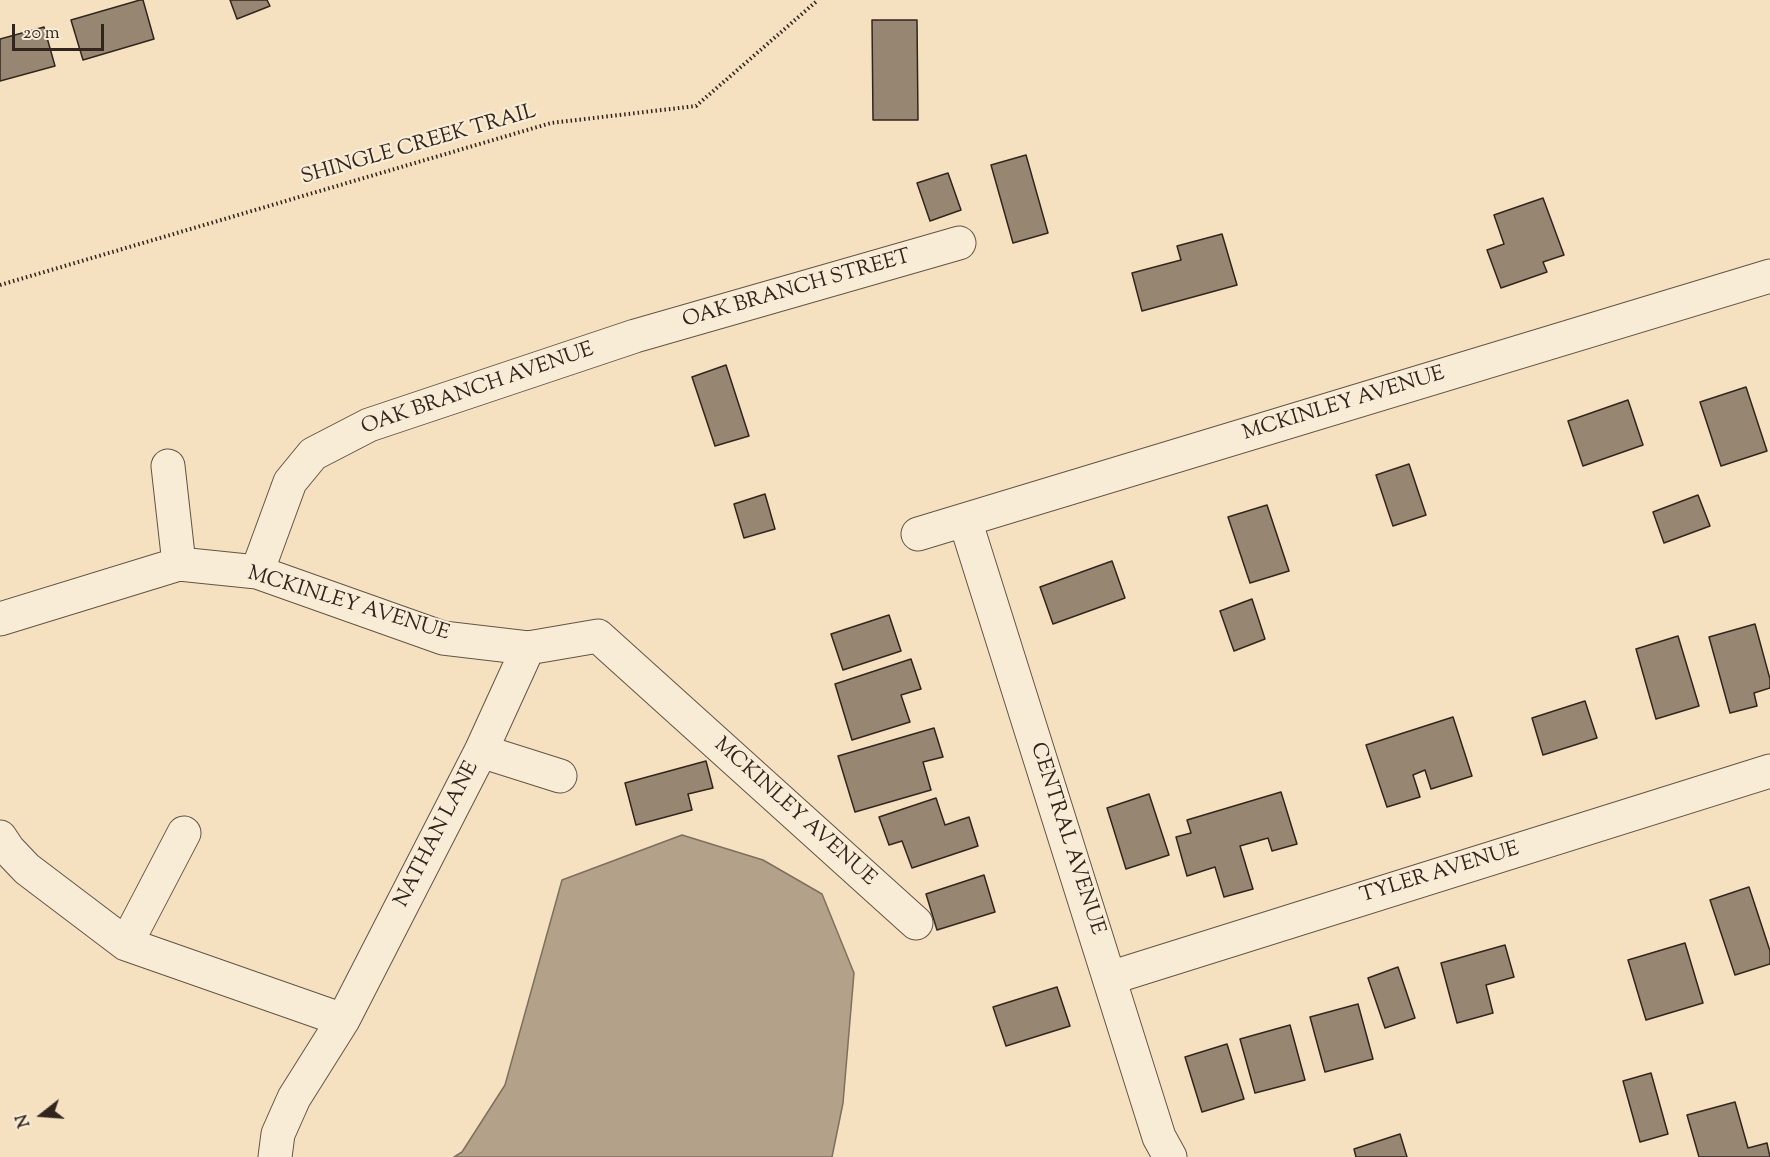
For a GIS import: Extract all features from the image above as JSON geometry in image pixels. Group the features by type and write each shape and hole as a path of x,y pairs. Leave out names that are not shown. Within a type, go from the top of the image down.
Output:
{"street":[{"name":"OAK BRANCH STREET","path":"635,336 959,243"},
{"name":"MCKINLEY AVENUE","path":"918,534 1770,276"},
{"name":"OAK BRANCH AVENUE","path":"257,572 290,482 313,454 369,425 635,336"},
{"path":"168,466 179,564"},
{"name":"CENTRAL AVENUE","path":"965,520 1159,1137 1170,1157"},
{"name":"MCKINLEY AVENUE","path":"0,619 179,564 257,572 443,638 528,648 598,636 916,923"},
{"name":"NATHAN LANE","path":"275,1157 278,1134 294,1098 343,1020 481,751 528,648"},
{"path":"481,751 560,776"},
{"name":"TYLER AVENUE","path":"1110,978 1770,771"},
{"path":"126,944 184,833"},
{"path":"0,837 27,869 126,944 343,1020"}],"path":[{"name":"SHINGLE CREEK TRAIL","path":"0,285 551,123 696,106 818,0"}],"shaded area":[{"path":"682,835 763,860 822,894 854,973 843,1103 832,1157 454,1157 462,1152 505,1085 562,880"}],"building":[{"path":"143,0 154,39 83,60 71,20"},
{"path":"230,0 267,0 270,6 237,19"},
{"path":"872,20 917,20 918,120 873,120"},
{"path":"44,27 55,66 0,81 0,39"},
{"path":"1026,155 1048,233 1013,243 991,165"},
{"path":"948,173 961,210 930,221 917,183"},
{"path":"1543,198 1564,255 1543,262 1547,272 1501,288 1487,250 1504,244 1494,215"},
{"path":"1222,234 1237,285 1142,311 1132,273 1181,260 1177,246"},
{"path":"726,365 749,436 715,446 692,377"},
{"path":"1746,387 1767,451 1721,466 1700,402"},
{"path":"1628,400 1643,445 1583,466 1568,421"},
{"path":"1409,464 1426,515 1393,526 1376,475"},
{"path":"765,494 775,529 744,538 734,504"},
{"path":"1698,495 1710,526 1664,543 1653,512"},
{"path":"1267,505 1289,571 1250,583 1228,517"},
{"path":"1112,561 1125,598 1053,624 1040,587"},
{"path":"1252,599 1265,639 1234,651 1220,611"},
{"path":"889,615 901,651 843,670 831,634"},
{"path":"1755,624 1770,679 1770,688 1754,693 1757,706 1730,713 1709,637"},
{"path":"1678,636 1699,706 1656,719 1636,649"},
{"path":"911,659 921,689 901,695 910,722 852,740 835,684"},
{"path":"1585,701 1597,738 1543,755 1532,718"},
{"path":"1453,717 1472,776 1431,789 1425,770 1413,775 1420,797 1387,807 1366,745"},
{"path":"934,728 943,757 923,762 931,790 855,812 838,756"},
{"path":"706,761 713,788 688,794 692,810 636,825 625,783"},
{"path":"1281,792 1297,844 1272,851 1268,838 1240,846 1253,889 1224,897 1215,867 1187,876 1176,837 1191,833 1187,820"},
{"path":"1149,794 1169,855 1126,869 1107,808"},
{"path":"936,798 945,825 969,817 978,846 912,868 902,841 889,845 879,817"},
{"path":"984,875 995,912 937,930 926,894"},
{"path":"1749,887 1770,951 1770,964 1735,975 1710,900"},
{"path":"1685,943 1703,1003 1646,1020 1628,960"},
{"path":"1505,945 1514,977 1486,985 1493,1013 1457,1023 1441,963"},
{"path":"1398,967 1415,1018 1385,1028 1368,978"},
{"path":"1057,987 1070,1026 1006,1046 993,1007"},
{"path":"1358,1004 1373,1059 1325,1072 1310,1017"},
{"path":"1290,1025 1305,1080 1255,1093 1240,1039"},
{"path":"1227,1044 1244,1099 1202,1112 1185,1057"},
{"path":"1651,1073 1668,1134 1640,1142 1623,1081"},
{"path":"1735,1102 1748,1148 1767,1143 1770,1157 1699,1157 1687,1115"},
{"path":"1400,1134 1407,1157 1356,1157 1354,1149"}]}
